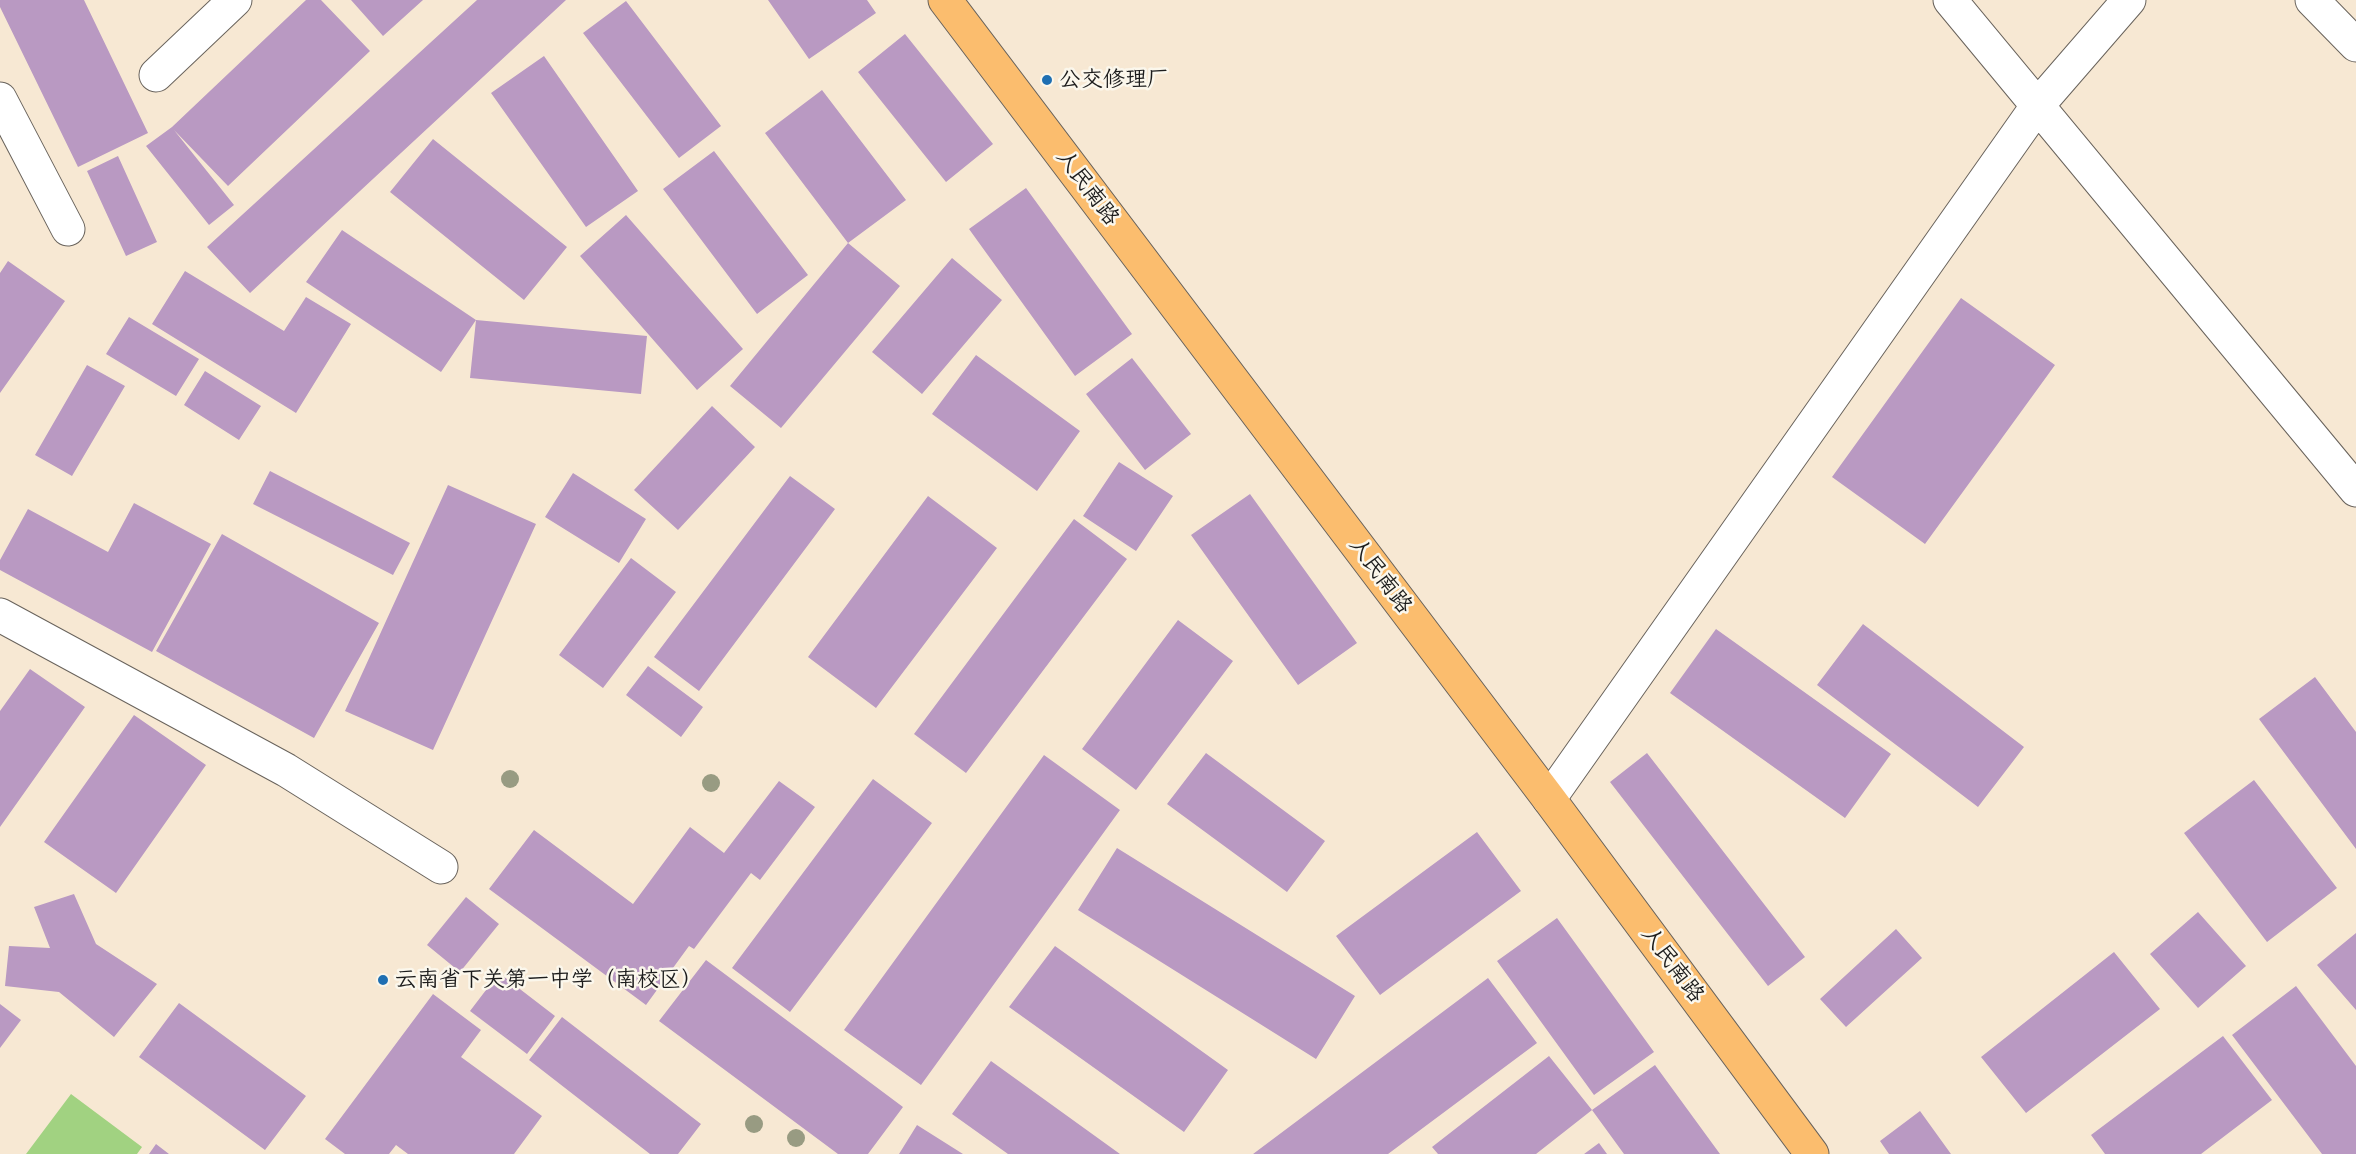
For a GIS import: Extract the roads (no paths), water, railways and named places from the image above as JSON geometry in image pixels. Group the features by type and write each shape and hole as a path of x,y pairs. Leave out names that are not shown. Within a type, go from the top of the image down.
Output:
{"main road":[{"name":"人民南路","path":"945,0 1549,799 1812,1154"}],"street":[{"path":"156,75 235,0"},
{"path":"1950,0 2356,490"},
{"path":"1549,799 2038,105 2129,0"},
{"path":"2312,0 2356,45"},
{"path":"0,99 68,229"},
{"path":"0,615 286,770 441,867"}],"place":[{"name":"公交修理厂","path":"1047,80"},
{"name":"云南省下关第一中学（南校区）","path":"383,980"}]}
